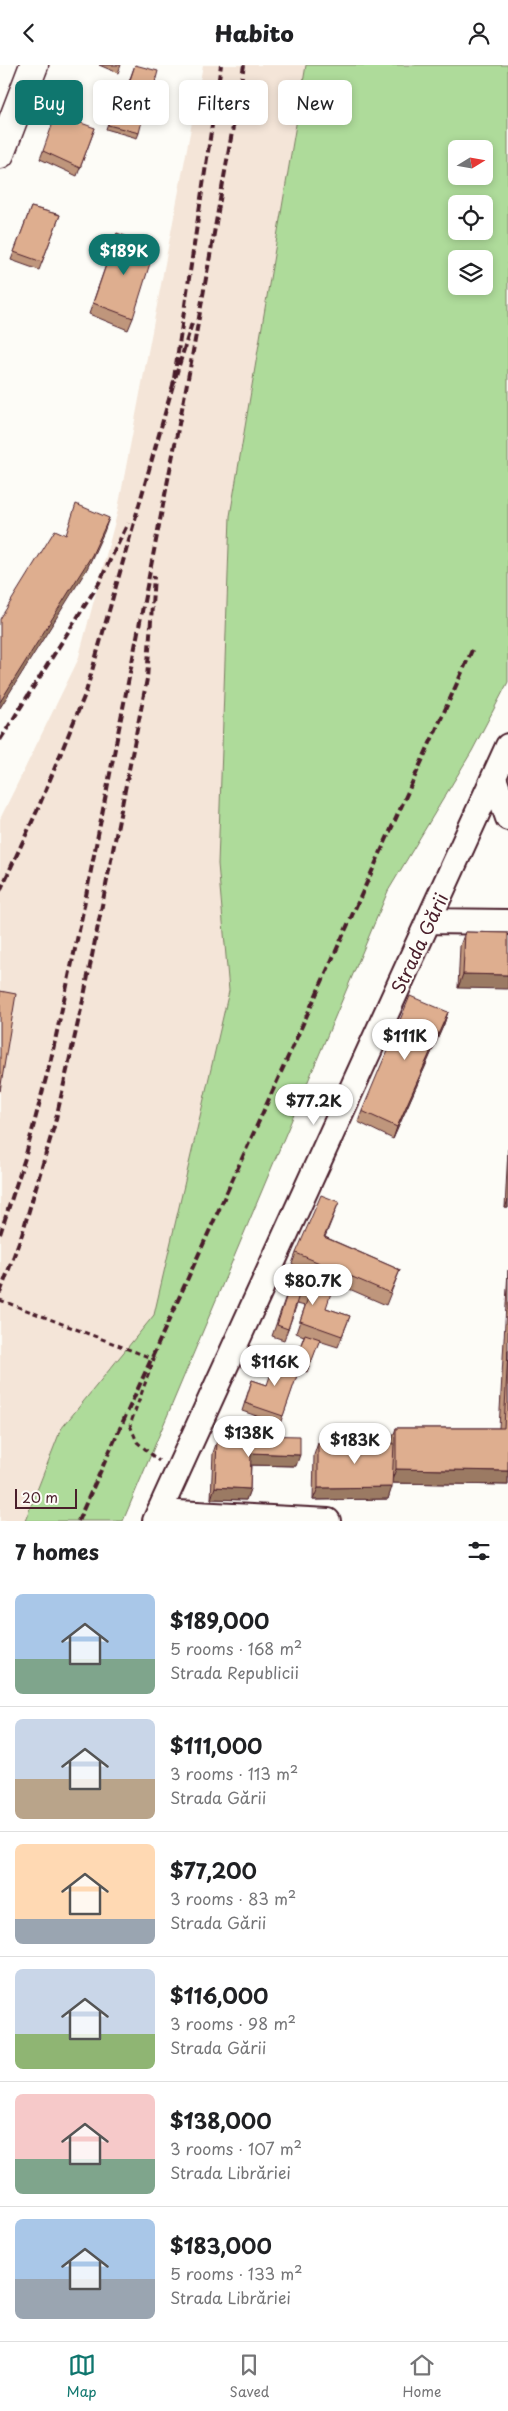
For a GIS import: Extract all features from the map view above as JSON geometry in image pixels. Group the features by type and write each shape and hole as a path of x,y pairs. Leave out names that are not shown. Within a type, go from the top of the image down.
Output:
{"main road":[{"path":"0,154 34,65"}],"street":[{"name":"Strada Gării","path":"157,1517 508,746"},
{"path":"494,778 508,818"},
{"path":"428,921 508,922"},
{"path":"157,1517 328,1521"}],"path":[{"path":"0,1300 154,1359 130,1425 137,1442 163,1464"}],"shaded area":[{"path":"203,65 306,65 303,80 278,80 278,125 296,125 230,516 218,864 229,991 154,1315 61,1429 25,1521 0,1521 0,819 78,660 117,514 192,125 268,125 268,80 200,80"}],"green space":[{"path":"306,65 508,65 508,682 472,751 388,891 123,1521 25,1521 61,1429 154,1315 229,991 218,864 230,516 296,125 352,125 352,80 303,80"}],"building":[{"path":"135,65 158,71 156,80 130,80"},
{"path":"83,124 95,128 80,168 43,151 52,125"},
{"path":"108,125 141,125 139,133"},
{"path":"31,207 60,215 42,262 14,252"},
{"path":"117,233 155,247 133,318 93,303"},
{"path":"76,504 109,518 92,555 0,702 0,619 55,530 66,535"},
{"path":"465,932 508,933 508,975 463,974"},
{"path":"0,991 16,994 0,1091"},
{"path":"410,996 448,1012 397,1127 362,1111"},
{"path":"321,1195 339,1202 324,1237 400,1270 390,1293 296,1253"},
{"path":"294,1273 333,1287 326,1308 350,1316 342,1336 300,1321 309,1295 300,1292 288,1329 277,1325"},
{"path":"305,1334 320,1339 309,1368 295,1361"},
{"path":"508,1350 508,1471 396,1469 396,1428 504,1428"},
{"path":"277,1355 301,1364 283,1416 245,1403 252,1380 267,1385"},
{"path":"254,1435 300,1436 300,1455 251,1453 250,1489 215,1487 217,1441 254,1443"},
{"path":"318,1443 394,1443 392,1487 318,1488"}],"railway":[{"path":"192,323 173,385 221,65"},
{"path":"0,1234 25,1158 51,1059 80,926 190,368 244,65"},
{"path":"0,891 37,811 86,692 173,385"},
{"path":"0,740 99,583 128,523"},
{"path":"0,1293 22,1234 55,1123 84,996 147,679 154,576"},
{"path":"78,1521 473,648"}]}
